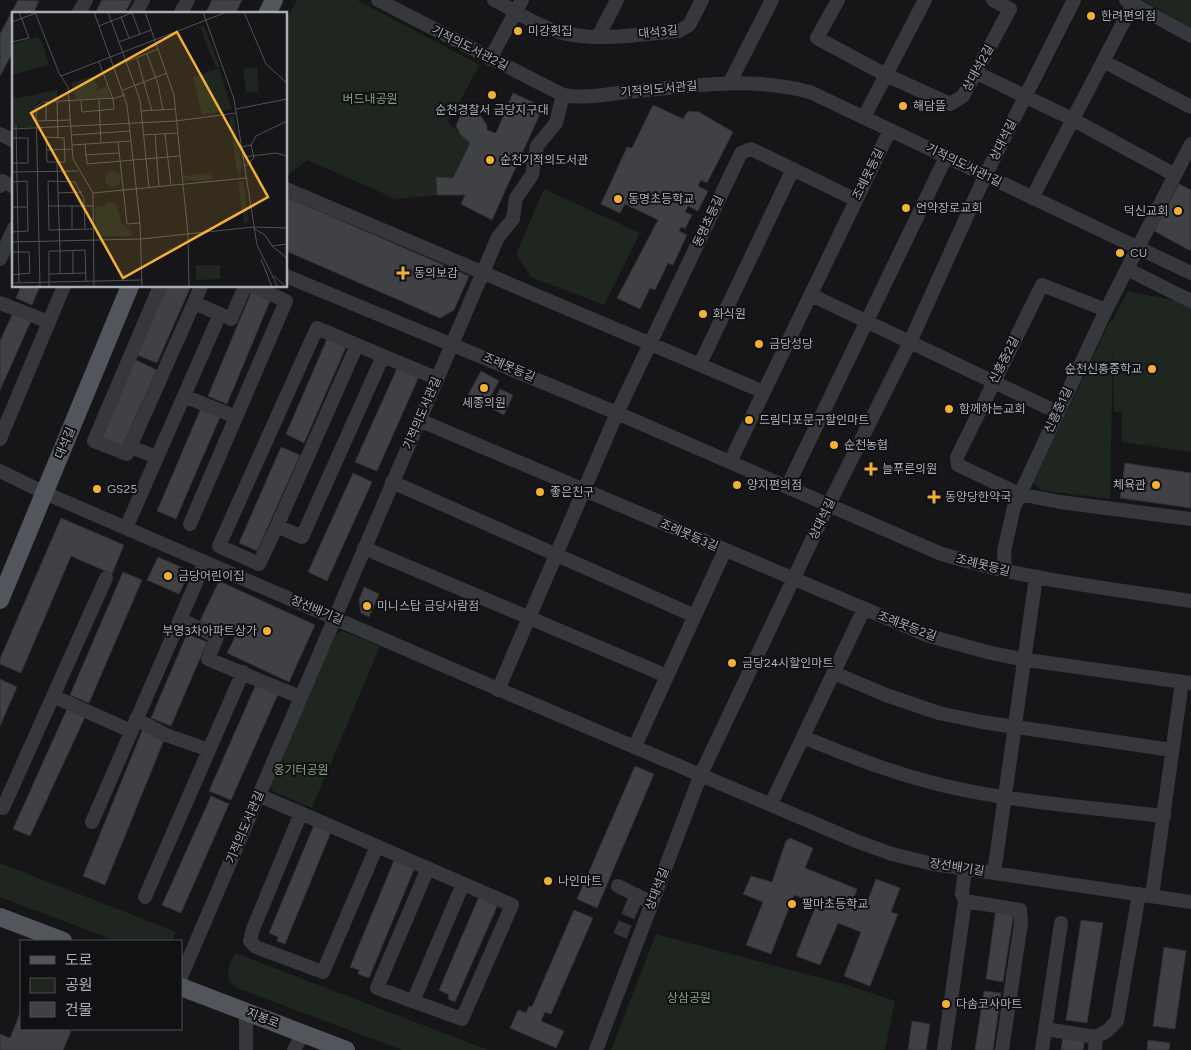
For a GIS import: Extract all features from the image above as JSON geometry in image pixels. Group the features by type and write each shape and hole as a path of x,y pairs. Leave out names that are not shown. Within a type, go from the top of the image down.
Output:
{"main road":[{"path":"267,12 274,0"},
{"name":"대석길","path":"0,600 129,288"},
{"path":"0,917 60,940"},
{"name":"지봉로","path":"182,986 346,1050"}],"street":[{"path":"79,12 86,0"},
{"path":"136,12 143,0"},
{"path":"181,12 188,0"},
{"name":"기적의도서관2길","path":"378,0 564,95"},
{"name":"대석3길","path":"494,0 518,6 553,31 568,35 598,37 679,31 689,25 702,0"},
{"path":"598,37 617,0"},
{"path":"730,82 772,0"},
{"name":"상대석2길","path":"838,0 817,38 886,75 950,104 963,96 1010,9 993,0"},
{"path":"864,117 925,0"},
{"name":"상대석길","path":"596,1050 700,774 828,506 910,342 985,176 1074,0"},
{"path":"1032,198 1103,61 1131,1 1191,36"},
{"path":"490,58 518,6"},
{"path":"1103,61 1191,107"},
{"path":"977,73 1072,119 1175,175"},
{"name":"기적의도서관길","path":"182,975 436,378 498,237 513,219 516,198 532,175 536,148 556,123 564,95 588,95 730,82"},
{"name":"기적의도서관1길","path":"730,82 779,85 824,98 1137,249 1191,273"},
{"name":"조례못등길","path":"730,462 890,130"},
{"path":"0,134 12,140"},
{"name":"신흥중1길","path":"1005,571 1004,551 1014,507 1106,310 1191,144"},
{"name":"동명초등길","path":"617,413 741,153 751,148 856,200"},
{"path":"787,487 946,157"},
{"path":"700,364 793,169"},
{"path":"0,186 2,181 12,186"},
{"path":"288,189 764,392"},
{"path":"0,260 12,233"},
{"path":"1127,269 1191,301"},
{"name":"조례못등길","path":"288,277 617,413 939,553 1005,571 1036,577 1191,601"},
{"name":"신흥중2길","path":"1020,494 960,467 956,462 993,381 1042,284 1106,310"},
{"path":"0,439 63,288"},
{"path":"159,288 94,440 127,454 200,288"},
{"path":"194,302 231,319 244,288"},
{"path":"190,524 286,301 257,288"},
{"path":"811,295 1057,412"},
{"path":"0,304 49,322"},
{"path":"126,528 220,314"},
{"path":"357,345 259,564 219,546 317,328 436,378"},
{"path":"277,526 302,537 383,356"},
{"path":"184,396 236,417"},
{"path":"498,690 617,413"},
{"name":"조례못등3길","path":"419,420 793,579"},
{"path":"130,447 157,458"},
{"name":"장선배기길","path":"0,471 45,493 498,690 635,746 856,841 892,854 965,869 1191,902"},
{"path":"392,482 695,616"},
{"path":"1020,494 1060,502 1191,519"},
{"path":"364,548 667,676"},
{"path":"635,746 725,550"},
{"path":"92,822 205,562"},
{"path":"994,873 1036,577"},
{"path":"3,808 55,697 106,578"},
{"name":"조례못등2길","path":"793,579 929,636 1024,660 1186,683"},
{"path":"772,804 864,609"},
{"path":"180,619 217,637 208,658 300,697"},
{"path":"145,897 243,672"},
{"path":"834,673 886,695 939,712 1015,728 1172,750"},
{"path":"1045,1029 1096,1043 1117,1021 1164,816 1172,750 1186,683"},
{"path":"55,697 209,750"},
{"path":"803,737 853,758 901,774 958,789 1005,797 1164,816"},
{"path":"258,795 428,868 462,884 512,905 462,1019 377,988 428,868"},
{"path":"301,813 253,929 250,941 256,947 323,972 377,846"},
{"path":"944,1050 965,901 962,894 965,869"},
{"path":"414,1000 462,884"},
{"path":"618,886 652,903"},
{"path":"631,909 637,895"},
{"path":"965,901 1020,910 1021,923 1002,1050"},
{"path":"1042,1050 1060,923"},
{"path":"246,1012 246,1050"},
{"path":"294,1050 303,1033"}],"green space":[{"name":"버드내공원","path":"297,0 357,0 480,65 448,122 470,143 453,178 436,177 437,195 396,199 307,160 288,175 288,17"},
{"path":"1143,0 1191,0 1191,28"},
{"path":"544,189 640,233 604,305 531,277 516,254"},
{"name":"순천신흥중학교","path":"1128,291 1191,304 1191,452 1122,442 1122,412 1114,412 1113,345 1110,499 1041,490 1033,483 1109,323"},
{"name":"옹기터공원","path":"342,631 380,646 312,808 274,792 268,785 332,636"},
{"path":"0,863 176,932 172,940 113,940 0,897"},
{"name":"상삼공원","path":"656,934 847,985 895,1001 885,1050 611,1050"},
{"path":"235,953 488,1050 402,1050 237,988 232,984 228,976 229,967"}],"building":[{"path":"18,0 39,1 34,12 12,12 12,54 0,76 0,34"},
{"path":"102,0 132,0 125,12 96,12"},
{"path":"212,0 242,0 236,12 206,12"},
{"name":"순천기적의도서관","path":"513,93 543,107 492,220 461,204 465,195 437,195 436,177 453,178 470,143 460,134 456,126 460,116 472,112 480,115 487,125 487,130 496,133"},
{"path":"653,105 683,119 688,111 699,112 733,132 707,183 701,180 698,186 708,191 698,211 688,206 685,212 692,215 685,229 681,227 679,231 687,235 673,265 668,263 655,290 650,288 640,309 617,298 658,220 625,204 620,213 601,204 627,147 632,148"},
{"name":"덕신교회","path":"1179,184 1191,190 1191,251 1154,231"},
{"path":"289,198 469,276 454,310 440,318 288,252"},
{"path":"20,288 39,288 32,305 16,298"},
{"path":"166,288 190,288 157,363 137,355"},
{"path":"253,288 272,296 227,404 208,396"},
{"path":"13,313 31,321 0,390 0,341"},
{"path":"327,339 346,347 304,443 286,434"},
{"path":"134,359 157,370 122,447 99,436"},
{"path":"399,364 420,374 377,471 355,462"},
{"name":"세종의원","path":"481,371 499,381 486,405 468,395"},
{"path":"500,389 513,395 504,415 491,408"},
{"path":"201,408 220,417 176,519 157,511"},
{"path":"281,447 300,455 257,551 239,543"},
{"name":"체육관","path":"1125,463 1191,473 1191,508 1120,498"},
{"path":"353,473 372,482 327,581 308,572"},
{"path":"61,518 124,545 112,574 71,556 21,673 0,664 0,659"},
{"name":"금당어린이집","path":"158,557 190,571 179,594 147,580"},
{"path":"123,572 142,580 89,703 70,695"},
{"name":"부영3차아파트상가","path":"219,581 315,625 289,682 227,653 235,637 200,621"},
{"name":"미니스탑 금당사람점","path":"364,587 379,594 369,617 361,613 359,600"},
{"path":"187,634 207,642 171,726 151,718"},
{"path":"0,679 17,687 0,726"},
{"path":"257,682 279,692 231,800 209,791"},
{"path":"67,709 85,717 30,836 13,829"},
{"path":"144,726 166,735 105,885 83,876"},
{"path":"635,766 654,774 597,908 577,899"},
{"path":"211,796 229,804 181,913 162,905"},
{"path":"314,825 331,832 285,944 277,941 278,937 269,933"},
{"path":"790,838 813,848 805,868 857,889 852,903 865,908 876,879 900,888 891,912 898,914 870,986 844,976 861,932 838,923 820,965 796,956 815,908 820,910 822,905 794,895 771,954 746,945 763,902 743,894 751,876 772,882 786,841"},
{"path":"395,858 415,867 369,978 358,974 359,970 350,967"},
{"path":"480,894 499,902 455,1002 448,999 449,995 439,990"},
{"path":"996,908 1014,911 1003,982 986,979"},
{"path":"574,910 593,918 551,1014 545,1012 541,1021 564,1031 556,1048 510,1028 518,1010 526,1013 529,1006 532,1007"},
{"path":"1081,920 1103,923 1087,1023 1066,1020"},
{"path":"1164,947 1186,951 1175,1029 1153,1026"},
{"path":"984,991 1001,993 993,1050 975,1050"},
{"path":"20,1013 20,1030 71,1031 63,1050 0,1050 0,1034 10,1038"},
{"path":"912,1021 930,1024 926,1050 908,1050"},
{"path":"1063,1036 1085,1039 1083,1050 1061,1050"},
{"path":"1148,1040 1170,1043 1169,1050 1147,1050"}],"tunnel":[{"path":"620,936 631,909"}],"place":[{"name":"한려편의점","path":"1091,16"},
{"name":"미강횟집","path":"518,31"},
{"name":"순천경찰서 금당지구대","path":"492,95"},
{"name":"해담뜰","path":"903,106"},
{"name":"순천기적의도서관","path":"490,160"},
{"name":"동명초등학교","path":"618,199"},
{"name":"언약장로교회","path":"906,208"},
{"name":"덕신교회","path":"1178,211"},
{"name":"CU","path":"1120,253"},
{"name":"동의보감","path":"403,273"},
{"name":"화식원","path":"703,314"},
{"name":"금당성당","path":"759,344"},
{"name":"순천신흥중학교","path":"1152,369"},
{"name":"세종의원","path":"484,388"},
{"name":"함께하는교회","path":"949,409"},
{"name":"드림디포문구할인마트","path":"749,420"},
{"name":"순천농협","path":"834,445"},
{"name":"늘푸른의원","path":"871,469"},
{"name":"양지편의점","path":"737,485"},
{"name":"체육관","path":"1156,485"},
{"name":"GS25","path":"97,489"},
{"name":"좋은친구","path":"540,492"},
{"name":"동양당한약국","path":"934,497"},
{"name":"금당어린이집","path":"168,576"},
{"name":"미니스탑 금당사람점","path":"367,606"},
{"name":"부영3차아파트상가","path":"267,631"},
{"name":"금당24시할인마트","path":"732,663"},
{"name":"나인마트","path":"548,881"},
{"name":"팔마초등학교","path":"792,904"},
{"name":"다솜코사마트","path":"946,1004"}]}
